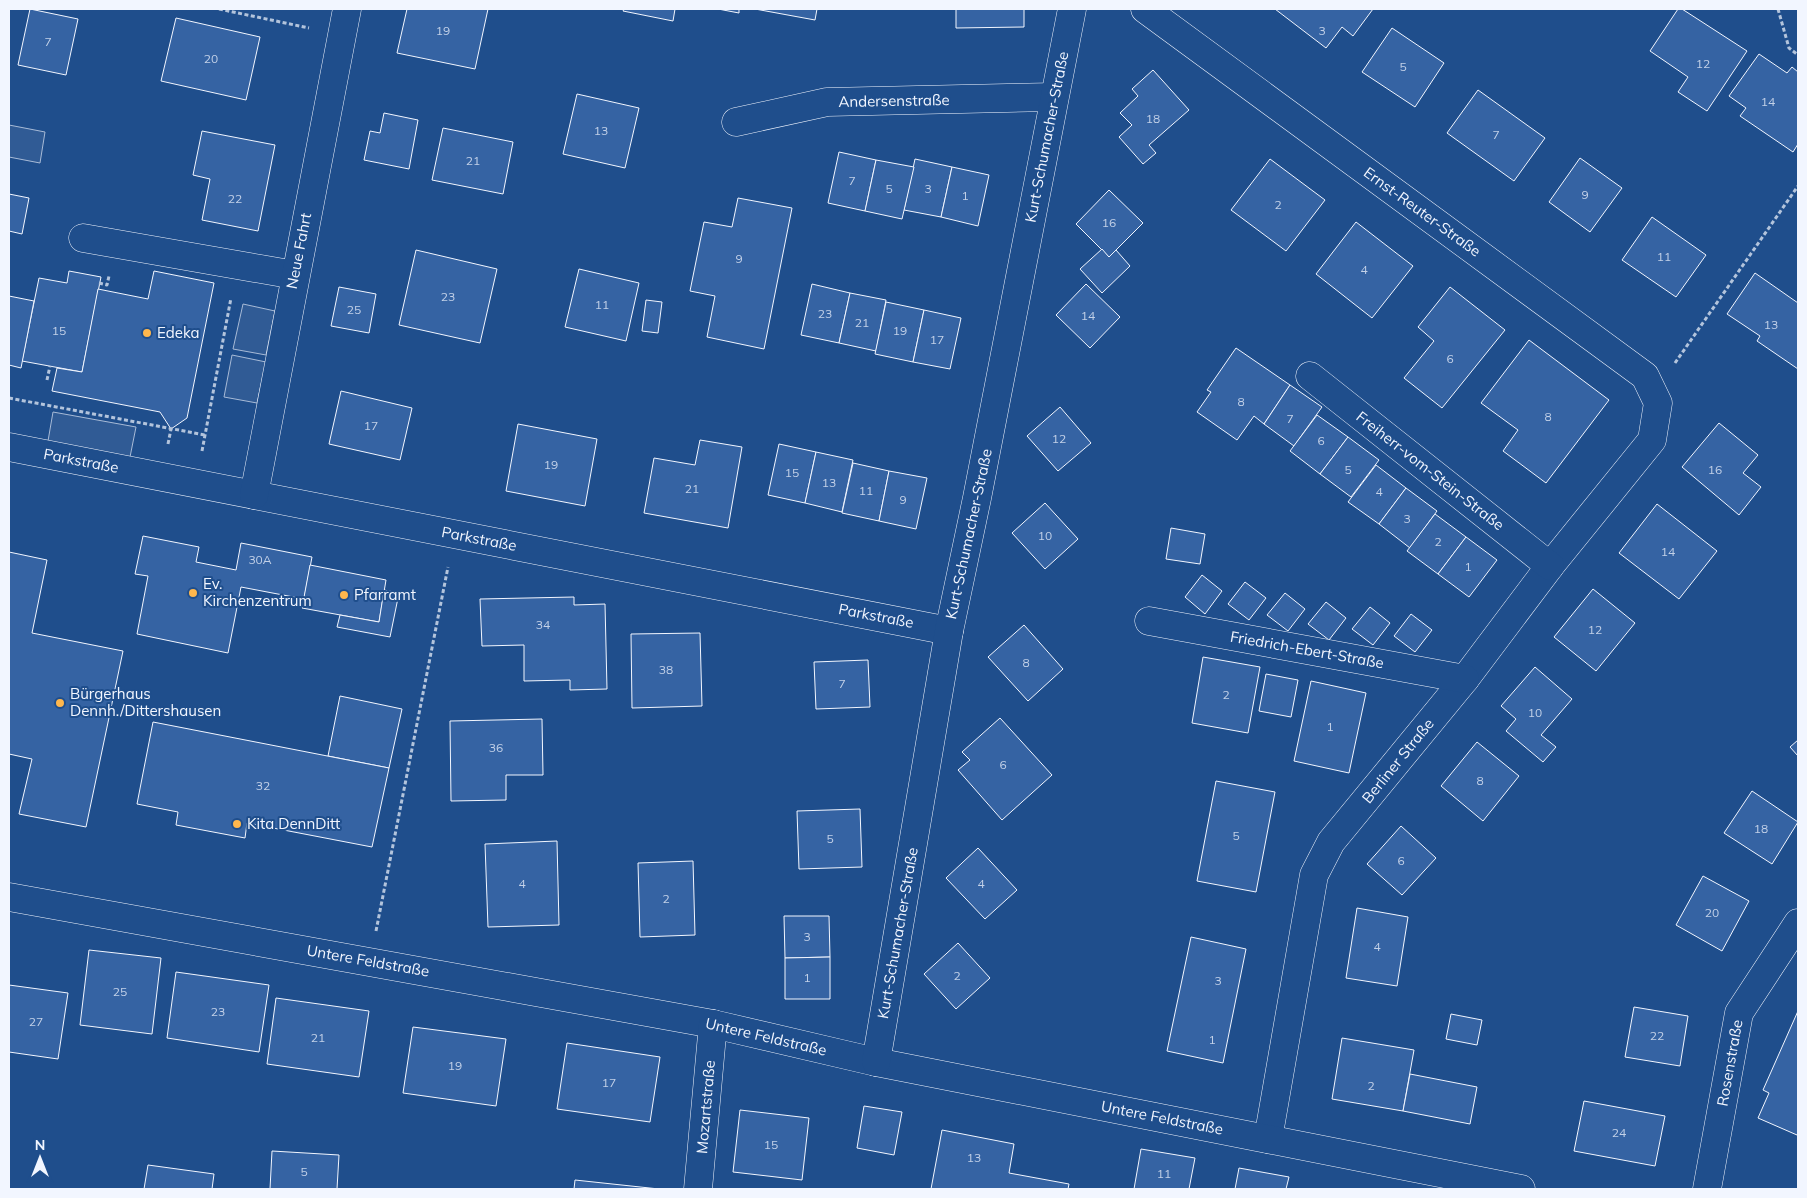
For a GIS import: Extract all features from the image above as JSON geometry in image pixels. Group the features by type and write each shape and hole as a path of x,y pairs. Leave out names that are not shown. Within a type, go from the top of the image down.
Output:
{"street":[{"name":"Neue Fahrt","path":"254,494 340,35 347,9"},
{"name":"Kurt-Schumacher-Straße","path":"876,1062 949,631 977,498 1072,9"},
{"name":"Ernst-Reuter-Straße","path":"1145,9 1645,376 1658,403 1652,440"},
{"name":"Andersenstraße","path":"736,122 827,102 1054,97"},
{"path":"83,238 295,275"},
{"name":"Freiherr-vom-Stein-Straße","path":"1310,376 1550,566"},
{"name":"Berliner Straße","path":"1268,1139 1314,875 1331,842 1465,679 1550,566 1652,440"},
{"name":"Parkstraße","path":"9,447 949,631"},
{"name":"Friedrich-Ebert-Straße","path":"1149,621 1465,679"},
{"name":"Untere Feldstraße","path":"9,897 713,1024 876,1062 1520,1189"},
{"name":"Rosenstraße","path":"1707,1189 1739,1013 1798,923"},
{"name":"Mozartstraße","path":"698,1189 713,1024"}],"path":[{"path":"219,9 340,35"},
{"path":"1778,9 1790,48 1798,55"},
{"path":"1645,376 1675,363 1798,186"},
{"path":"201,455 232,294"},
{"path":"47,380 50,366"},
{"path":"9,398 205,435"},
{"path":"370,961 454,534"}],"shaded area":[{"path":"9,125 45,132 40,163 9,157"},
{"path":"243,304 275,311 266,355 233,349"},
{"path":"232,355 266,362 257,403 224,397"},
{"path":"53,412 136,427 130,457 48,441"}],"building":[{"path":"30,9 78,19 66,75 18,65"},
{"path":"407,9 488,9 475,69 397,53"},
{"path":"624,9 675,9 673,21 623,11"},
{"path":"718,9 739,9 739,13"},
{"path":"755,9 817,9 815,20"},
{"path":"956,9 1024,9 1024,27 956,28"},
{"path":"1275,9 1373,9 1353,36 1342,27 1326,48"},
{"path":"1678,9 1682,9 1747,51 1707,111 1678,92 1688,77 1650,51"},
{"path":"176,18 260,37 246,100 161,81"},
{"path":"1392,28 1444,63 1415,107 1362,72"},
{"path":"1759,54 1787,73 1792,67 1798,72 1798,144 1793,152 1740,116 1746,108 1729,96"},
{"path":"1153,70 1189,110 1149,145 1156,153 1143,164 1119,137 1132,125 1120,113 1138,96 1132,89"},
{"path":"1478,90 1545,138 1514,181 1447,133"},
{"path":"577,94 639,108 625,168 563,154"},
{"path":"384,113 418,120 409,169 364,160 370,131 380,133"},
{"path":"443,128 513,142 503,194 432,180"},
{"path":"202,131 275,145 258,231 202,220 210,179 193,175"},
{"path":"839,152 876,160 865,211 828,203"},
{"path":"1580,158 1622,188 1590,232 1549,202"},
{"path":"915,159 952,167 941,217 904,210"},
{"path":"1270,159 1325,200 1286,251 1231,210"},
{"path":"876,160 914,167 902,219 865,211"},
{"path":"952,167 989,175 978,226 941,217"},
{"path":"1109,190 1143,223 1109,257 1076,224"},
{"path":"9,194 29,198 22,234 9,231"},
{"path":"738,198 792,208 764,349 707,337 715,296 690,291 704,222 732,227"},
{"path":"1652,217 1706,255 1676,297 1622,260"},
{"path":"1356,222 1413,266 1372,318 1316,274"},
{"path":"1102,249 1109,257 1116,250 1130,266 1102,293 1080,269"},
{"path":"416,250 497,269 480,343 399,325"},
{"path":"579,269 639,283 626,341 565,327"},
{"path":"69,271 101,277 82,372 22,361 39,278 67,283"},
{"name":"Edeka","path":"154,271 214,283 187,418 171,429 160,412 52,391 57,368 82,372 98,289 148,299"},
{"path":"1755,273 1798,303 1798,369 1757,341 1760,336 1727,314"},
{"path":"812,284 850,293 839,343 801,335"},
{"path":"1086,284 1120,317 1090,348 1056,315"},
{"path":"339,287 376,294 369,333 331,326"},
{"path":"1450,287 1505,330 1442,408 1404,378 1434,341 1418,327"},
{"path":"850,293 886,300 876,351 839,343"},
{"path":"9,296 34,301 21,368 9,365"},
{"path":"646,300 662,302 658,333 642,331"},
{"path":"886,302 924,310 913,362 875,354"},
{"path":"924,310 961,318 950,369 913,362"},
{"path":"1529,340 1609,400 1546,483 1503,451 1518,430 1481,403"},
{"path":"1236,348 1290,385 1264,424 1254,416 1237,440 1197,412 1211,392 1207,390"},
{"path":"1290,385 1322,407 1294,446 1264,424"},
{"path":"341,391 412,408 400,460 329,444"},
{"path":"1060,407 1091,443 1058,471 1027,436"},
{"path":"1317,415 1348,437 1320,474 1290,451"},
{"path":"1719,423 1758,455 1743,473 1761,487 1739,515 1682,467"},
{"path":"518,424 597,439 585,506 506,491"},
{"path":"1348,437 1379,460 1351,497 1320,474"},
{"path":"700,440 742,447 728,528 644,513 654,458 695,465"},
{"path":"779,444 816,452 805,503 768,495"},
{"path":"816,452 853,460 842,512 805,503"},
{"path":"853,463 889,471 879,521 842,513"},
{"path":"1376,465 1406,488 1379,524 1348,502"},
{"path":"889,471 927,478 916,529 879,521"},
{"path":"1406,488 1437,511 1410,548 1379,524"},
{"path":"1045,503 1078,539 1045,569 1012,533"},
{"path":"1657,504 1717,551 1679,599 1619,553"},
{"path":"1435,514 1466,537 1438,574 1407,551"},
{"path":"1171,528 1205,534 1200,564 1166,559"},
{"name":"Ev. Kirchenzentrum","path":"143,536 199,547 196,562 236,570 241,543 312,557 304,599 241,587 228,653 137,634 148,576 135,574"},
{"path":"1466,537 1497,560 1469,597 1438,574"},
{"name":"Bürgerhaus Dennh./Dittershausen","path":"9,552 47,560 32,633 123,651 86,827 19,814 32,759 9,754"},
{"name":"Pfarramt","path":"310,565 386,580 379,622 302,608"},
{"path":"1202,575 1222,591 1205,614 1185,597"},
{"path":"1245,582 1266,598 1249,620 1228,604"},
{"path":"1593,589 1635,623 1596,671 1554,637"},
{"path":"384,590 399,593 390,637 337,627 340,615 379,622"},
{"path":"1285,593 1305,609 1288,631 1267,615"},
{"path":"574,597 574,605 605,604 607,689 570,690 570,680 524,681 524,645 482,646 480,599"},
{"path":"1326,602 1346,618 1329,640 1308,624"},
{"path":"1370,607 1390,623 1373,645 1352,629"},
{"path":"1411,614 1432,630 1415,652 1394,636"},
{"path":"1024,625 1063,669 1028,701 988,657"},
{"path":"700,633 702,706 632,708 631,634"},
{"path":"1203,657 1260,667 1248,733 1192,723"},
{"path":"868,660 870,707 816,709 814,662"},
{"path":"1535,667 1572,699 1541,735 1556,747 1543,762 1506,731 1516,719 1501,706"},
{"path":"1266,674 1298,680 1291,717 1259,711"},
{"path":"1311,681 1366,693 1349,773 1294,761"},
{"path":"340,696 402,709 389,768 328,756"},
{"path":"1000,718 1052,775 1002,820 958,770 970,760 962,752"},
{"path":"542,719 543,775 506,775 506,800 451,801 450,721"},
{"path":"153,722 389,768 372,847 247,823 245,838 176,825 178,812 137,804"},
{"path":"1798,740 1798,756 1790,747"},
{"path":"1477,742 1519,776 1483,821 1441,786"},
{"path":"1216,781 1275,792 1256,892 1197,881"},
{"path":"1752,791 1798,822 1772,864 1724,833"},
{"path":"860,809 862,867 799,869 797,811"},
{"path":"1401,826 1436,858 1402,895 1367,864"},
{"path":"557,841 559,925 488,927 485,844"},
{"path":"978,848 1017,890 985,919 946,878"},
{"path":"693,861 695,935 640,937 638,863"},
{"path":"1703,876 1749,901 1722,951 1676,925"},
{"path":"1357,908 1408,917 1397,986 1346,978"},
{"path":"784,916 829,916 830,957 785,958"},
{"path":"1191,937 1246,949 1223,1063 1167,1051"},
{"path":"958,943 990,978 956,1009 924,974"},
{"path":"89,950 161,958 152,1034 80,1025"},
{"path":"830,957 830,999 785,999 785,958"},
{"path":"176,972 269,985 259,1052 167,1038"},
{"path":"9,985 68,993 58,1059 9,1052"},
{"path":"276,998 369,1011 359,1077 267,1064"},
{"path":"1634,1007 1688,1016 1680,1066 1625,1057"},
{"path":"1798,1011 1797,1135 1758,1118 1769,1093 1763,1090"},
{"path":"1451,1014 1482,1020 1477,1045 1446,1039"},
{"path":"413,1027 506,1039 496,1106 403,1093"},
{"path":"1342,1038 1414,1050 1403,1111 1332,1099"},
{"path":"567,1043 660,1057 650,1122 557,1109"},
{"path":"1410,1074 1477,1087 1470,1124 1403,1111"},
{"path":"1584,1101 1665,1116 1655,1166 1574,1151"},
{"path":"864,1106 902,1112 894,1155 857,1148"},
{"path":"740,1110 809,1118 802,1180 733,1172"},
{"path":"942,1130 1014,1144 1009,1173 1069,1184 1068,1189 931,1189"},
{"path":"1141,1149 1195,1158 1189,1189 1134,1189"},
{"path":"272,1151 339,1155 337,1189 270,1189"},
{"path":"148,1165 214,1174 212,1189 144,1189"},
{"path":"1239,1168 1289,1177 1286,1189 1235,1189"},
{"path":"575,1180 659,1189 574,1189"}],"place":[{"name":"Edeka","path":"147,333"},
{"name":"Ev. Kirchenzentrum","path":"193,593"},
{"name":"Pfarramt","path":"344,595"},
{"name":"Bürgerhaus Dennh./Dittershausen","path":"60,703"},
{"name":"Kita DennDitt","path":"237,824"}]}
